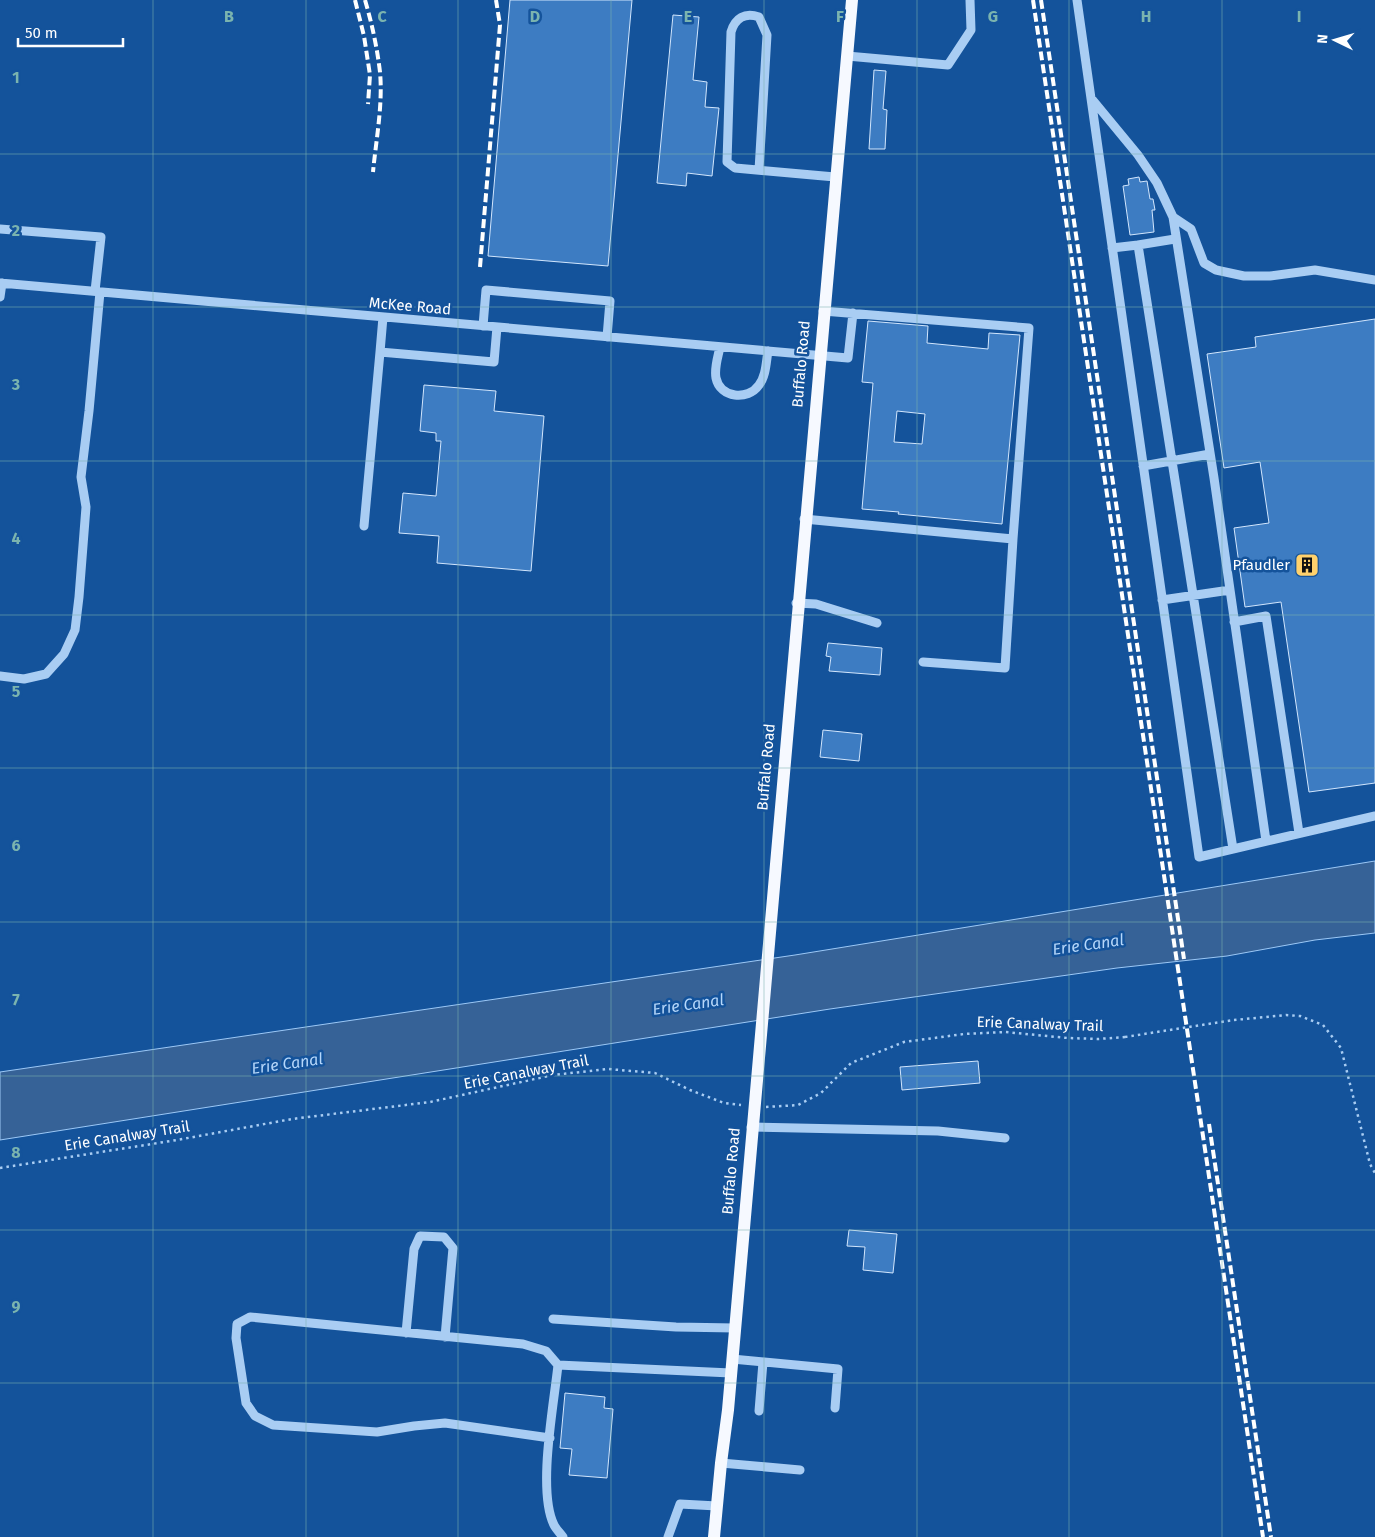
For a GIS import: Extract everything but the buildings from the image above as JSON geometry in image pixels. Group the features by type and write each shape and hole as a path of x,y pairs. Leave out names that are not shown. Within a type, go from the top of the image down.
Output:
{"main road":[{"name":"Buffalo Road","path":"714,1537 731,1373 796,603 852,0"}],"street":[{"path":"847,56 948,65 971,30 970,0"},
{"path":"1077,0 1199,857 1375,816"},
{"path":"759,170 767,35 759,18 746,15 737,20 731,32 727,162 735,168 759,170 835,176"},
{"path":"1091,98 1157,183 1173,217 1210,454 1266,840"},
{"path":"1173,217 1191,229 1204,263 1216,270 1244,276 1270,276 1315,270 1375,280"},
{"path":"0,229 101,236 89,411 81,477 86,507 75,630 64,654 46,674 24,679 0,676"},
{"path":"1112,248 1175,239"},
{"path":"1138,245 1233,849"},
{"path":"0,297 1,283"},
{"name":"McKee Road","path":"1,283 848,358 853,314"},
{"path":"483,326 486,290 610,301 608,337"},
{"path":"823,311 1029,328 1005,668 923,662"},
{"path":"364,526 383,317"},
{"path":"380,352 494,362 497,327"},
{"path":"720,347 716,364 716,378 720,387 731,395 740,396 750,393 759,385 765,372 768,352"},
{"path":"1143,466 1210,454"},
{"path":"804,519 1013,539"},
{"path":"1162,600 1230,590"},
{"path":"796,603 816,604 877,623"},
{"path":"1234,622 1266,616 1299,833"},
{"path":"751,1127 938,1131 1005,1138"},
{"path":"406,1333 414,1250 420,1236 444,1237 453,1248 445,1337"},
{"path":"550,1438 445,1423 377,1432 273,1425 255,1416 246,1403 236,1338 238,1324 250,1317 523,1344 546,1351 558,1365 731,1373"},
{"path":"553,1319 676,1327 735,1328"},
{"path":"732,1359 838,1369 835,1408"},
{"path":"759,1411 763,1362"},
{"path":"558,1365 546,1493 554,1524 563,1537"},
{"path":"721,1463 800,1470"},
{"path":"668,1537 680,1504 717,1506"}],"path":[{"name":"Erie Canalway Trail","path":"0,1168 292,1119 430,1102 553,1075 608,1068 655,1073 724,1103 752,1107 798,1106 821,1093 851,1063 904,1042 964,1034 1005,1032 1098,1039 1126,1037 1234,1020 1286,1015 1300,1016 1323,1025 1341,1048 1370,1164 1375,1173"}],"water":[{"name":"Erie Canal","path":"1375,861 1375,933 1315,940 1227,956 1117,968 830,1009 0,1140 0,1072 795,955"}],"railway":[{"path":"355,0 364,36 370,75 368,104"},
{"path":"365,0 376,45 381,84 373,172"},
{"path":"480,267 500,25 496,0"},
{"path":"1033,0 1263,1537"},
{"path":"1041,0 1184,959"},
{"path":"1209,1124 1271,1537"}],"place":[{"name":"Pfaudler","path":"1307,565"}]}
